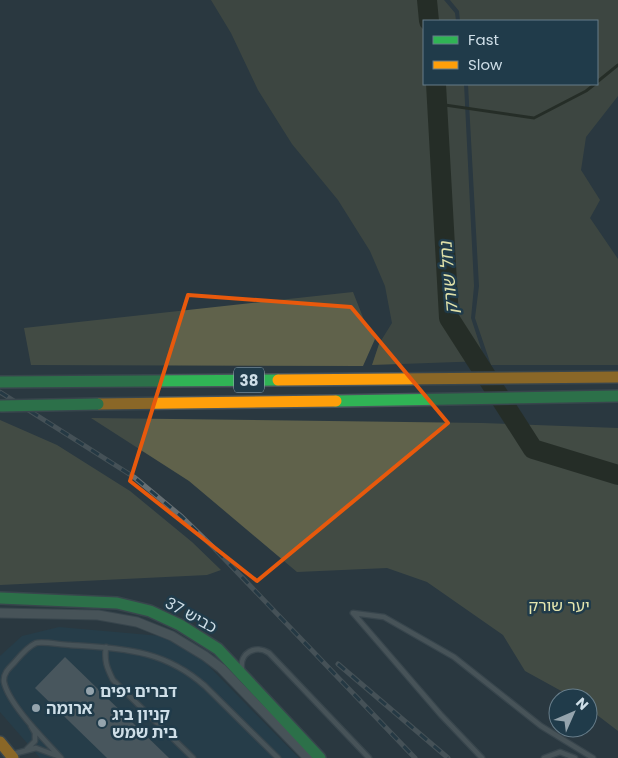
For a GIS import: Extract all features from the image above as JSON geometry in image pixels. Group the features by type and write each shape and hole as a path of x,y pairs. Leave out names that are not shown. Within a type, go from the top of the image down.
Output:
{"main road":[{"name":"38","path":"0,382 618,376"},
{"name":"38","path":"0,406 618,396"},
{"name":"כביש 37","path":"0,598 117,603 150,611 180,625 218,649 320,758"},
{"path":"0,742 12,756"}],"street":[{"name":"כביש 37","path":"0,613 114,617 137,622 172,636 221,668 308,758"}],"lane":[{"path":"482,758 453,728 352,613 384,617 454,657 541,726 593,758"},
{"path":"60,757 16,706 4,681 5,673 25,651 38,643 122,649 156,656 182,668 205,686 278,758"},
{"path":"106,647 104,659 106,668 113,680 194,758"},
{"path":"243,676 241,665 244,656 254,649 264,650 369,758"},
{"path":"26,750 35,741 35,733 28,721"},
{"path":"12,756 36,748 60,757"},
{"path":"544,758 560,752 575,758"}],"highlighted area":[{"path":"188,295 351,307 448,423 257,581 130,481"}],"shaded area":[{"path":"59,627 161,636 189,646 299,758 40,758 0,712 0,656 22,636"}],"green space":[{"path":"211,0 444,0 455,13 456,20 423,20 423,85 464,85 474,286 471,318 485,361 372,365 379,344 392,323 385,286 370,251 338,200 292,144 258,90 231,33"},
{"path":"450,0 618,0 618,96 586,137 581,170 600,200 590,218 618,259 618,365 491,365 475,318 479,286 468,85 598,85 598,20 460,20 459,11"},
{"path":"353,292 364,320 375,339 363,366 31,365 24,328"},
{"name":"יער שורק","path":"91,418 482,423 618,428 618,731 598,716 598,688 556,688 525,671 503,635 427,582 387,568 297,572 189,481"},
{"path":"0,420 57,445 130,491 192,542 221,570 207,575 0,585"}],"building":[{"name":"קניון ביג בית שמש","path":"65,657 169,758 107,758 35,688"}],"waterway":[{"name":"נחל שורק","path":"427,0 429,20"},
{"path":"598,81 618,65"},
{"name":"נחל שורק","path":"436,85 449,318 533,449 618,475"},
{"path":"438,104 534,118 586,91 594,85"}],"railway":[{"path":"0,392 134,477 182,517 415,758"},
{"path":"338,664 448,758"}],"traffic: fast":[{"path":"0,382 278,380"},
{"path":"336,401 618,396"},
{"path":"0,406 98,404"},
{"path":"0,598 117,603 150,611 180,625 218,649 320,758"}],"traffic: slow":[{"path":"278,380 618,377"},
{"path":"98,404 336,401"},
{"path":"0,742 13,758"}],"place":[{"name":"דברים יפים","path":"90,691"},
{"name":"ארומה","path":"36,708"},
{"name":"קניון ביג בית שמש","path":"102,723"}]}
